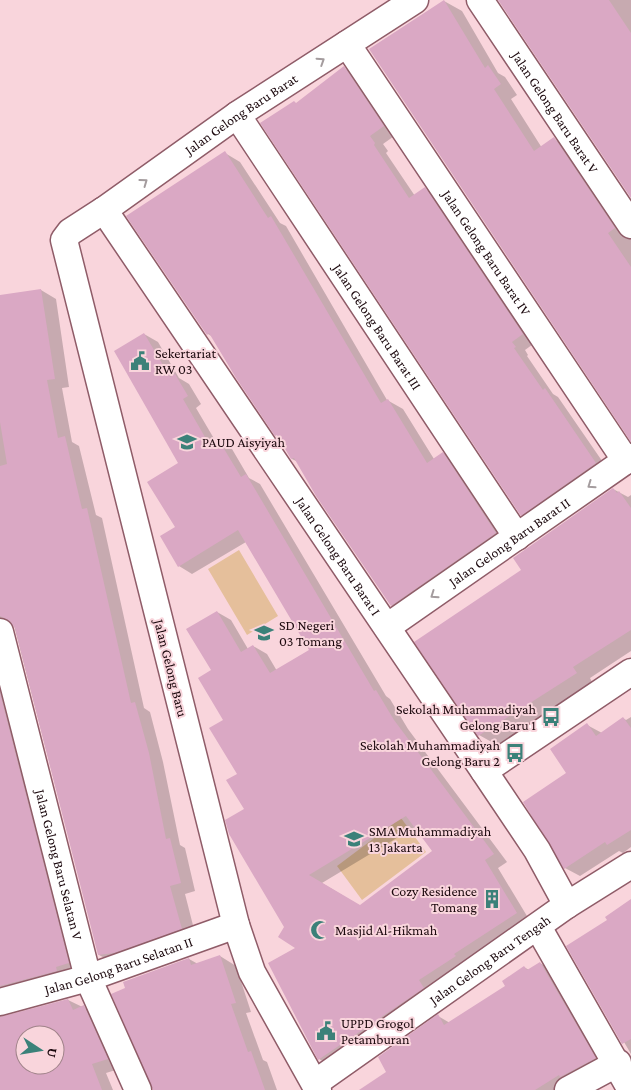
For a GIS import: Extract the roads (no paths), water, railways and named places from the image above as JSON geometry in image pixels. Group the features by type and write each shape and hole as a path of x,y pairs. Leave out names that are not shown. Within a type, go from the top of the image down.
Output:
{"street":[{"name":"Jalan Gelong Baru Barat","path":"70,232 237,115 415,0"},
{"name":"Jalan Gelong Baru Barat V","path":"480,0 631,225"},
{"name":"Jalan Gelong Baru Barat IV","path":"347,44 629,459"},
{"name":"Jalan Gelong Baru Barat III","path":"237,115 517,538"},
{"name":"Jalan Gelong Baru Barat I","path":"104,210 484,771 536,850 567,905"},
{"name":"Jalan Gelong Baru","path":"70,232 64,240 65,248 236,925 252,972 317,1086"},
{"name":"Jalan Gelong Baru Barat II","path":"387,627 629,459"},
{"name":"Jalan Gelong Baru Selatan V","path":"0,632 88,978 138,1090"},
{"path":"484,771 631,672"},
{"name":"Jalan Gelong Baru Tengah","path":"317,1086 567,905 631,865"},
{"name":"Jalan Gelong Baru Selatan II","path":"0,1002 88,978 236,925"},
{"path":"538,927 618,1063 631,1090"},
{"path":"568,1090 618,1063"}],"place":[{"name":"Sekertariat RW 03","path":"140,361"},
{"name":"PAUD Aisyiyah","path":"187,442"},
{"name":"SD Negeri 03 Tomang","path":"264,633"},
{"name":"Sekolah Muhammadiyah Gelong Baru 1","path":"551,717"},
{"name":"Sekolah Muhammadiyah Gelong Baru 2","path":"515,753"},
{"name":"SMA Muhammadiyah 13 Jakarta","path":"354,839"},
{"name":"Cozy Residence Tomang","path":"492,899"},
{"name":"Masjid Al-Hikmah","path":"320,930"},
{"name":"UPPD Grogol Petamburan","path":"326,1031"}]}
